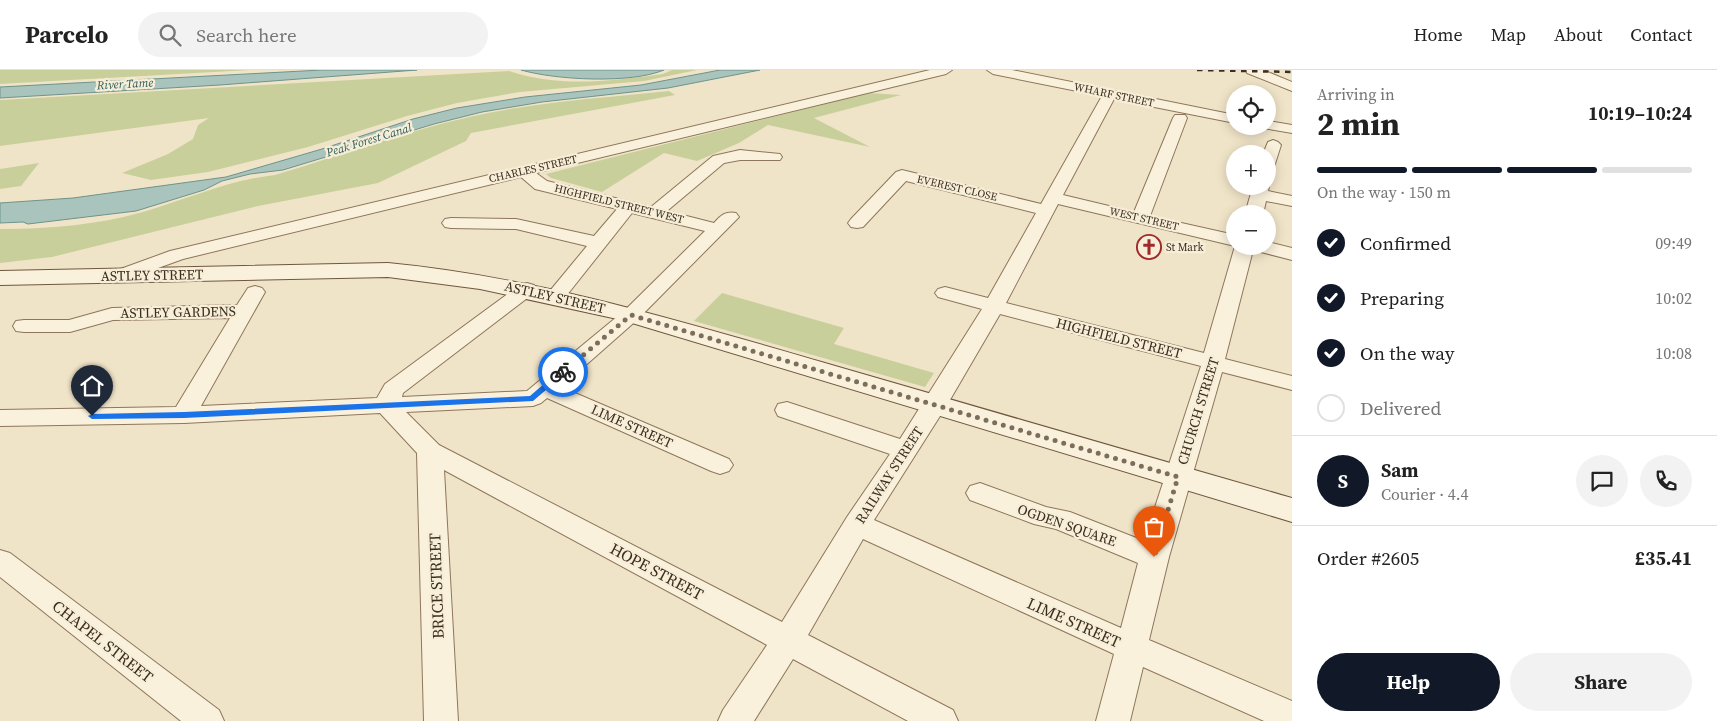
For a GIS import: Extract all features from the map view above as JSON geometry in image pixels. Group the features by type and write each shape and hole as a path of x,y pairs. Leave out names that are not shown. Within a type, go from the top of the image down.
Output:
{"main road":[{"name":"ASTLEY STREET","path":"0,278 388,270 437,273 527,289 631,315 1292,510"}],"street":[{"name":"CHARLES STREET","path":"122,275 177,255 946,70"},
{"name":"WHARF STREET","path":"993,70 1226,117"},
{"path":"1252,70 1292,86"},
{"name":"RAILWAY STREET","path":"735,721 788,640 857,524 935,405 994,306 1110,94"},
{"path":"1140,218 1180,118"},
{"path":"1276,126 1292,129"},
{"path":"654,214 719,159 740,156 774,157"},
{"name":"HIGHFIELD STREET WEST","path":"524,172 541,185 654,214 724,223 631,315"},
{"name":"EVEREST CLOSE","path":"857,224 902,175 1050,204"},
{"path":"1275,195 1292,201"},
{"name":"WEST STREET","path":"1050,204 1140,218 1226,239"},
{"path":"556,296 628,207"},
{"path":"451,222 516,224 599,243"},
{"path":"1276,250 1292,254"},
{"name":"CHURCH STREET","path":"1113,721 1154,557 1213,362 1243,255"},
{"path":"386,404 393,389 527,289"},
{"name":"HIGHFIELD STREET","path":"945,293 1292,383"},
{"name":"ASTLEY GARDENS","path":"24,326 70,326 112,314 250,302 184,415"},
{"path":"0,418 184,415 533,398 631,315"},
{"name":"LIME STREET","path":"544,388 720,465"},
{"name":"HOPE STREET","path":"386,404 430,451 941,721"},
{"path":"787,410 906,450"},
{"name":"BRICE STREET","path":"430,451 442,721"},
{"name":"OGDEN SQUARE","path":"980,493 1044,517 1060,519 1154,557"},
{"name":"LIME STREET","path":"857,524 1292,717"},
{"name":"CHAPEL STREET","path":"0,561 207,721"}],"green space":[{"path":"0,70 250,70 0,84"},
{"path":"672,70 697,70 644,81 520,92 457,103 407,116 308,147 208,172 151,180 122,173 168,154 193,139 198,125 209,118 0,146 0,100 509,71 547,80 585,82 663,74"},
{"path":"669,91 675,95 471,133 466,141 378,183 258,206 52,257 0,263 0,229 72,225 108,220 143,212 225,185 275,175 371,144 469,117 568,101"},
{"path":"868,93 901,95 814,118 870,147 768,125 739,143 697,161 664,153 602,192 551,178 546,174"},
{"path":"39,163 21,186 0,189 0,169"},
{"path":"722,293 844,328 834,344 934,373 925,387 694,321"}],"water":[{"name":"River Tame","path":"322,70 417,70 220,85 0,98 0,87"},
{"path":"521,70 664,70 632,77 593,79 553,76"},
{"name":"Peak Forest Canal","path":"720,70 760,70 668,88 542,102 482,112 434,124 283,170 250,174 222,181 204,190 136,211 28,224 23,222 0,223 0,203 73,198 226,177 322,149 413,119 457,108 525,97 641,85"}],"railway":[{"path":"1197,70 1292,72"}],"way so far":[{"path":"563,372 631,315 1178,477 1154,557"}],"place":[{"name":"St Mark","path":"1149,247"}],"route":[{"path":"92,416 184,415 533,398 563,372"}]}
